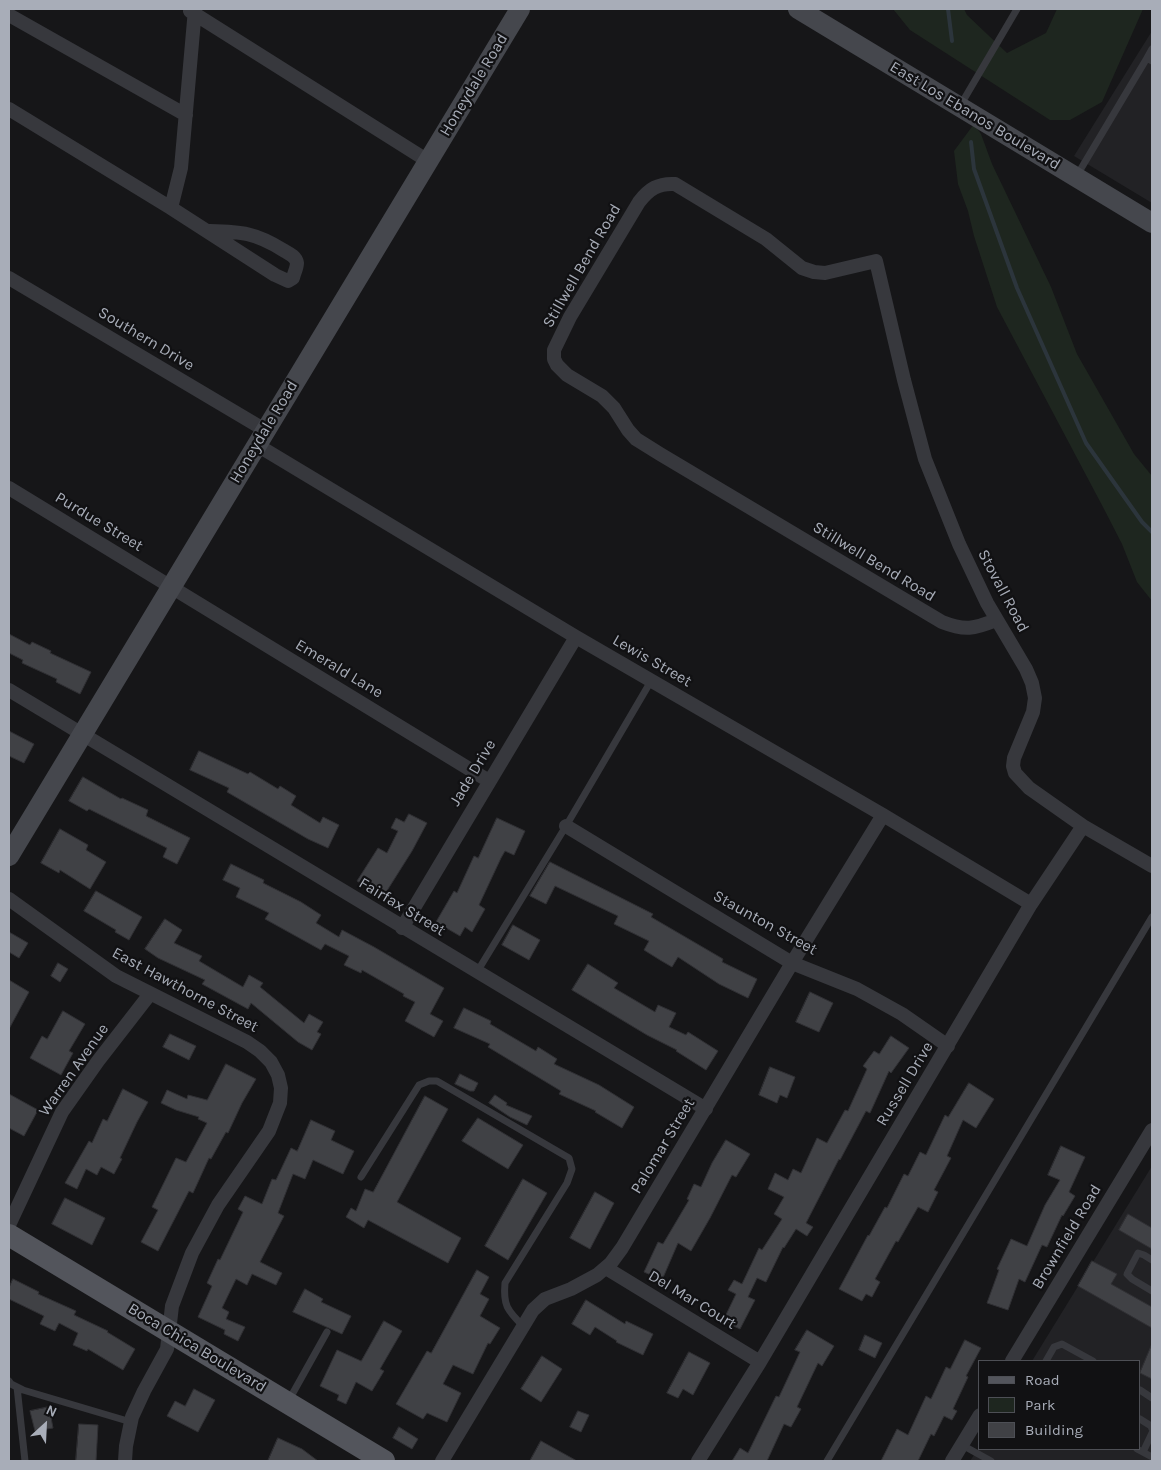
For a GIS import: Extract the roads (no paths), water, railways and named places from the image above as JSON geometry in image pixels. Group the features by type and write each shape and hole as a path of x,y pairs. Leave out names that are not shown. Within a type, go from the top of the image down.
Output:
{"main road":[{"name":"Boca Chica Boulevard","path":"9,1235 384,1461"}],"street":[{"name":"Honeydale Road","path":"9,856 520,9"},
{"name":"East Los Ebanos Boulevard","path":"798,9 1152,223"},
{"path":"171,208 181,168 192,11 428,161"},
{"path":"9,15 186,115"},
{"path":"9,109 208,231 275,276 288,281 293,278 297,265 296,260 271,242 254,234 208,231"},
{"name":"Stillwell Bend Road","path":"876,261 825,273 802,268 766,239 708,202 675,184 665,183 655,186 646,192 639,202 570,317 554,350 554,359 567,375 602,396 614,408 628,430 636,438 934,617 955,627 966,629 978,628 996,620"},
{"name":"Stovall Road","path":"876,261 925,459 959,544 996,620 1026,669 1032,683 1035,698 1034,712 1014,758 1013,766 1015,773 1028,788 1083,826 1152,866"},
{"name":"Southern Drive","path":"9,278 261,438"},
{"name":"Lewis Street","path":"261,438 576,638 883,815 1031,904"},
{"name":"Purdue Street","path":"9,488 168,584 170,588"},
{"name":"Emerald Lane","path":"170,588 489,781"},
{"name":"Jade Drive","path":"402,928 576,638"},
{"name":"Fairfax Street","path":"9,690 706,1109"},
{"name":"Palomar Street","path":"442,1461 533,1310 545,1299 572,1289 597,1276 622,1248 792,962 883,815"},
{"name":"Staunton Street","path":"566,826 792,962 857,989 902,1014 948,1046"},
{"name":"Russell Drive","path":"698,1461 760,1362 1031,904 1083,826"},
{"name":"East Hawthorne Street","path":"9,899 116,976 247,1042 260,1051 271,1062 278,1075 281,1088 280,1103 270,1131 218,1205 192,1253 172,1306 167,1349 144,1391 131,1422 125,1461"},
{"name":"Warren Avenue","path":"9,1225 62,1112 98,1061 150,994"},
{"name":"Brownfield Road","path":"1013,1360 1152,1130"},
{"name":"Del Mar Court","path":"606,1268 760,1362"},
{"path":"952,1461 978,1418"}],"lane":[{"path":"960,107 1017,9"},
{"path":"1076,177 1149,59 1152,49"},
{"path":"477,972 651,681"},
{"path":"827,1461 1152,917"},
{"path":"361,1177 419,1085 429,1082 437,1082 569,1158 572,1169 567,1183 504,1282 503,1298 510,1314 522,1326"},
{"path":"1152,1260 1138,1253 1127,1274 1152,1291"},
{"path":"288,1403 327,1332"},
{"path":"1047,1360 1054,1347 1062,1344 1091,1360"},
{"path":"9,1381 17,1387 131,1422"},
{"path":"17,1387 25,1461"},
{"path":"1141,1391 1152,1398"},
{"path":"1141,1420 1151,1426 1152,1431 1141,1448"},
{"path":"962,1445 991,1461"},
{"path":"1140,1450 1152,1457"}],"waterway":[{"path":"948,9 952,41"},
{"path":"971,142 974,169 1017,288 1086,443 1142,522 1152,532"}]}
